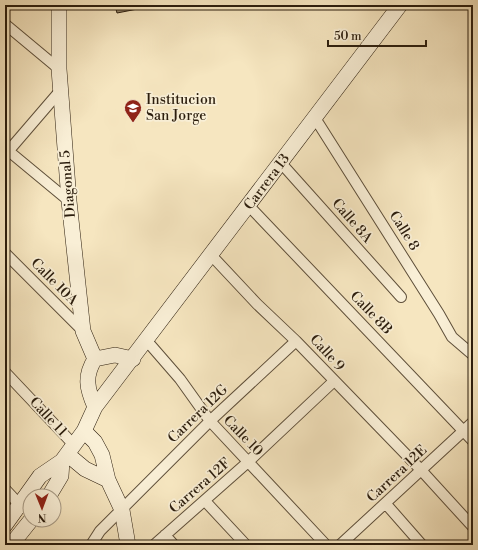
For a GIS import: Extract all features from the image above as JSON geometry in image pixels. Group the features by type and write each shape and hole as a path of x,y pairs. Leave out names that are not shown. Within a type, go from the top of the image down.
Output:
{"street":[{"name":"Diagonal 5","path":"58,5 60,91 69,201 83,331 95,359"},
{"name":"Carrera 13","path":"5,525 40,476 68,453 84,431 95,407 133,360 212,256 400,5"},
{"path":"5,24 59,69"},
{"path":"60,91 6,151 69,201"},
{"name":"Calle 8","path":"315,118 452,337 473,355"},
{"name":"Calle 8A","path":"282,163 401,297"},
{"name":"Calle 8B","path":"249,206 473,441"},
{"name":"Calle 10A","path":"5,253 83,331"},
{"name":"Calle 9","path":"212,256 257,304 296,341 421,470 473,527"},
{"name":"Calle 10","path":"147,341 180,379 210,421 326,545"},
{"name":"Carrera 12G","path":"122,510 210,421 296,341"},
{"path":"95,407 89,392 87,380 90,368 95,359 115,355 133,360"},
{"name":"Calle 11","path":"5,372 68,453 85,469 108,480"},
{"name":"Carrera 12F","path":"154,545 248,462 334,381"},
{"name":"Carrera 12E","path":"345,544 473,422"},
{"name":"Calle 11","path":"84,431 95,442 102,455 108,480 122,510 128,545"},
{"name":"Carrera 13","path":"54,488 61,476 68,453"},
{"path":"5,489 19,504"},
{"path":"205,501 246,545"},
{"path":"386,504 422,545"},
{"path":"91,545 100,531 122,510"},
{"path":"11,545 24,528"},
{"path":"165,535 174,545"}],"building":[{"path":"115,5 158,5 117,13"}],"place":[{"name":"Institucion San Jorge","path":"133,123"}]}
